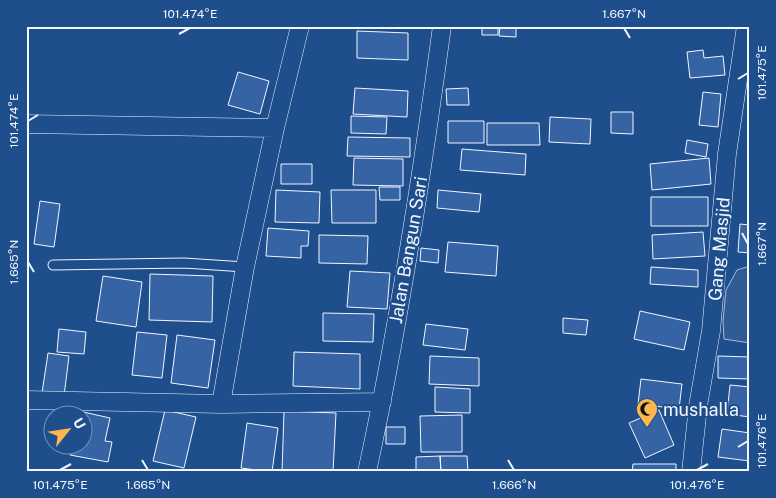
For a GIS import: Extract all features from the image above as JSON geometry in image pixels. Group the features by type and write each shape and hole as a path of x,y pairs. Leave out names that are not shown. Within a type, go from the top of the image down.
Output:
{"street":[{"path":"221,404 245,267 275,128 300,26"},
{"name":"Jalan Bangun Sari","path":"367,472 382,402 428,131 442,26"},
{"name":"Gang Masjid","path":"691,472 698,406 711,331 727,154 746,26"},
{"path":"26,124 275,128"},
{"path":"26,400 221,404 382,402"}],"lane":[{"path":"54,265 184,262 245,267"}],"shaded area":[{"path":"750,266 750,343 724,339 723,321 726,290 737,270"}],"building":[{"path":"482,26 498,26 498,35 482,35"},
{"path":"500,26 516,26 516,37 499,36"},
{"path":"357,31 408,33 408,60 357,58"},
{"path":"703,50 704,58 723,56 725,75 690,78 687,52"},
{"path":"238,72 269,81 260,114 228,105"},
{"path":"355,88 408,91 407,117 353,114"},
{"path":"468,88 469,105 447,105 446,89"},
{"path":"703,92 721,94 718,127 699,125"},
{"path":"611,112 633,112 633,134 611,133"},
{"path":"351,116 387,117 386,134 351,133"},
{"path":"550,117 591,119 590,144 549,142"},
{"path":"448,121 484,121 484,143 448,143"},
{"path":"487,123 539,123 540,145 487,145"},
{"path":"348,137 410,138 410,157 347,156"},
{"path":"687,140 708,144 706,157 685,153"},
{"path":"462,149 526,154 525,175 460,170"},
{"path":"354,158 403,159 403,186 353,185"},
{"path":"709,158 711,184 652,190 650,164"},
{"path":"281,164 312,164 312,184 281,184"},
{"path":"379,187 400,187 400,200 380,200"},
{"path":"276,190 320,192 319,223 275,222"},
{"path":"331,190 376,190 376,223 332,223"},
{"path":"438,190 481,194 479,212 437,208"},
{"path":"651,197 708,197 708,226 651,226"},
{"path":"40,201 60,204 54,247 34,244"},
{"path":"740,224 750,225 750,253 738,252"},
{"path":"268,228 309,231 308,246 301,246 301,258 266,256"},
{"path":"703,232 705,256 653,259 652,235"},
{"path":"319,235 368,236 367,264 319,263"},
{"path":"448,242 498,246 496,276 445,272"},
{"path":"421,248 439,250 438,263 420,261"},
{"path":"651,267 698,270 698,287 650,284"},
{"path":"350,271 390,273 387,309 347,307"},
{"path":"150,274 213,276 212,322 149,320"},
{"path":"103,276 142,282 136,327 96,321"},
{"path":"640,311 690,322 684,350 634,339"},
{"path":"323,313 374,314 373,342 323,341"},
{"path":"563,318 588,320 586,335 563,333"},
{"path":"426,324 468,329 465,350 423,345"},
{"path":"59,329 86,332 84,354 57,352"},
{"path":"137,332 167,335 162,378 132,375"},
{"path":"177,335 215,340 208,388 171,383"},
{"path":"294,352 360,354 360,389 293,386"},
{"path":"48,353 69,356 64,396 42,393"},
{"path":"430,356 479,358 479,386 429,384"},
{"path":"718,356 750,357 750,379 718,378"},
{"path":"641,379 682,384 679,409 638,404"},
{"path":"730,385 750,387 750,417 727,414"},
{"path":"435,387 470,389 470,413 435,412"},
{"path":"165,410 196,417 184,468 153,461"},
{"path":"659,410 674,445 645,458 629,423"},
{"path":"284,411 336,413 333,472 282,472"},
{"path":"92,414 110,418 105,441 112,442 108,462 75,456 92,456"},
{"path":"462,415 462,452 421,452 420,416"},
{"path":"247,423 278,428 272,472 241,468"},
{"path":"386,427 405,427 405,444 386,444"},
{"path":"722,429 750,433 750,461 718,457"},
{"path":"440,456 441,472 416,472 416,457"},
{"path":"440,456 467,456 468,472 441,472"},
{"path":"633,464 676,464 676,472 632,472"}],"place":[{"name":"mushalla","path":"647,428"}]}
